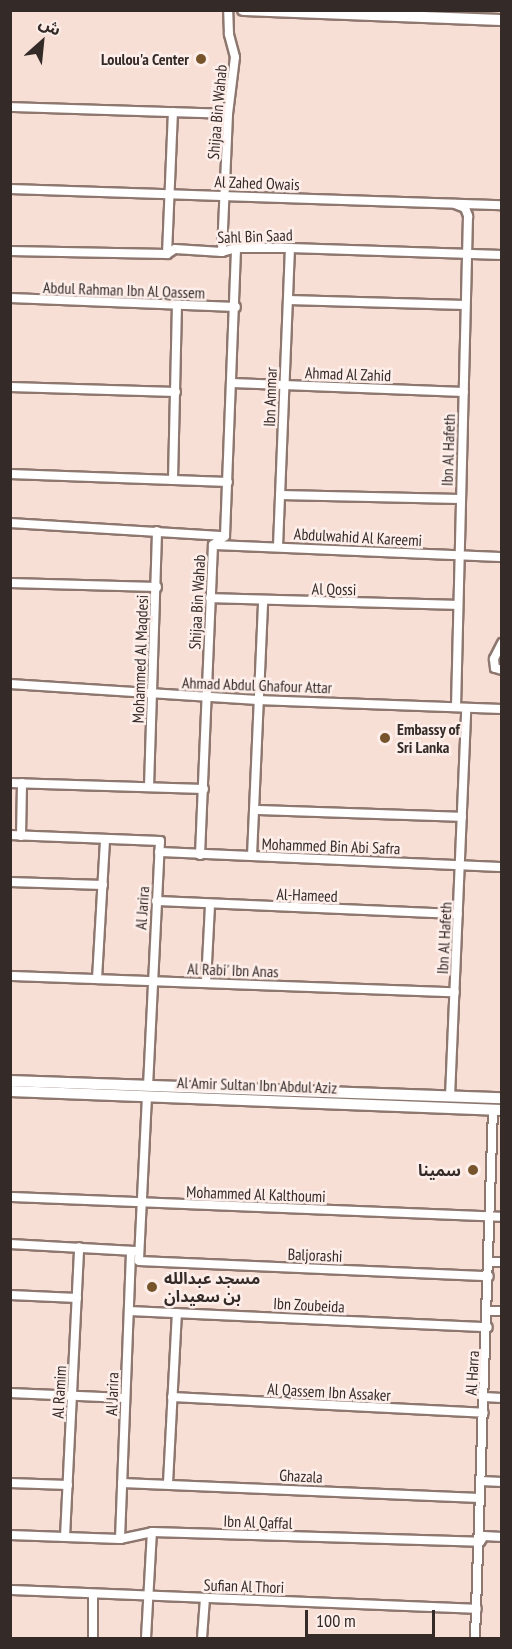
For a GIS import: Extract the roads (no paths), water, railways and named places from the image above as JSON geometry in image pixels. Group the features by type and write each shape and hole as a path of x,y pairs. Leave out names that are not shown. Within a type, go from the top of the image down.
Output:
{"street":[{"name":"Shijaa Bin Wahab","path":"222,252 228,114 235,57 229,34 228,10"},
{"path":"243,10 501,20"},
{"path":"10,107 228,114"},
{"path":"167,254 173,112"},
{"name":"Al Zahed Owais","path":"10,189 501,205"},
{"name":"Ibn Al Hafeth","path":"455,204 465,208 468,216 456,705"},
{"path":"10,523 225,536 236,307 236,248"},
{"name":"Sahl Bin Saad","path":"10,251 167,254 175,249 222,252 236,248 290,248 501,255"},
{"name":"Ibn Ammar","path":"278,546 290,248"},
{"name":"Abdul Rahman Ibn Al Qassem","path":"10,298 236,307"},
{"path":"288,300 465,305"},
{"path":"173,480 177,306"},
{"name":"Ahmad Al Zahid","path":"232,383 464,392"},
{"path":"10,387 176,392"},
{"path":"10,474 228,482"},
{"path":"280,495 460,499"},
{"name":"Mohammed Al Maqdesi","path":"149,788 157,531"},
{"name":"Shijaa Bin Wahab","path":"200,855 213,545 225,536"},
{"name":"Abdulwahid Al Kareemi","path":"213,545 501,557"},
{"path":"10,583 157,587"},
{"name":"Al Qossi","path":"210,598 457,605"},
{"path":"252,856 263,601"},
{"path":"501,643 494,659 495,668 501,670"},
{"name":"Ahmad Abdul Ghafour Attar","path":"10,684 257,700 456,705 466,709 501,709"},
{"name":"Ibn Al Hafeth","path":"450,1097 466,709"},
{"path":"10,783 204,789"},
{"path":"21,836 22,783"},
{"path":"255,810 462,817"},
{"path":"10,835 105,840 97,979"},
{"name":"Al Jarira","path":"105,840 160,841 151,980 139,1261"},
{"name":"Mohammed Bin Abi Safra","path":"159,852 501,867"},
{"path":"10,882 103,885"},
{"name":"Al-Hameed","path":"156,901 458,914"},
{"path":"206,982 210,905"},
{"name":"Al Rabi' Ibn Anas","path":"10,975 455,992"},
{"name":"Al Amir Sultan Ibn Abdul Aziz","path":"10,1081 497,1110"},
{"name":"Al Amir Sultan Ibn Abdul Aziz","path":"10,1091 148,1090 501,1098"},
{"name":"Al Harra","path":"475,1638 489,1311 489,1216 497,1110"},
{"name":"Mohammed Al Kalthoumi","path":"10,1197 501,1217"},
{"path":"10,1244 140,1250"},
{"name":"Al Ramim","path":"65,1537 79,1247"},
{"name":"Al Jarira","path":"120,1539 131,1251"},
{"name":"Baljorashi","path":"139,1261 489,1276"},
{"path":"489,1262 501,1262"},
{"path":"10,1295 77,1298"},
{"name":"Ibn Zoubeida","path":"129,1311 488,1327"},
{"path":"489,1311 501,1311"},
{"path":"168,1483 177,1313"},
{"path":"10,1393 125,1398"},
{"name":"Al Qassem Ibn Assaker","path":"172,1397 484,1413"},
{"path":"484,1397 501,1398"},
{"path":"481,1481 501,1482"},
{"path":"10,1483 68,1485"},
{"name":"Ghazala","path":"122,1483 168,1483 480,1498"},
{"path":"146,1638 152,1532"},
{"name":"Ibn Al Qaffal","path":"10,1535 120,1539 152,1532 480,1542 484,1536 501,1537"},
{"name":"Sufian Al Thori","path":"10,1590 477,1609"},
{"path":"93,1594 93,1638"},
{"path":"202,1638 205,1598"}],"place":[{"name":"Loulou'a Center","path":"201,59"},
{"name":"Embassy of Sri Lanka","path":"385,738"},
{"name":"سمينا","path":"473,1170"},
{"name":"مسجد عبدالله بن سعيدان","path":"152,1287"}]}
